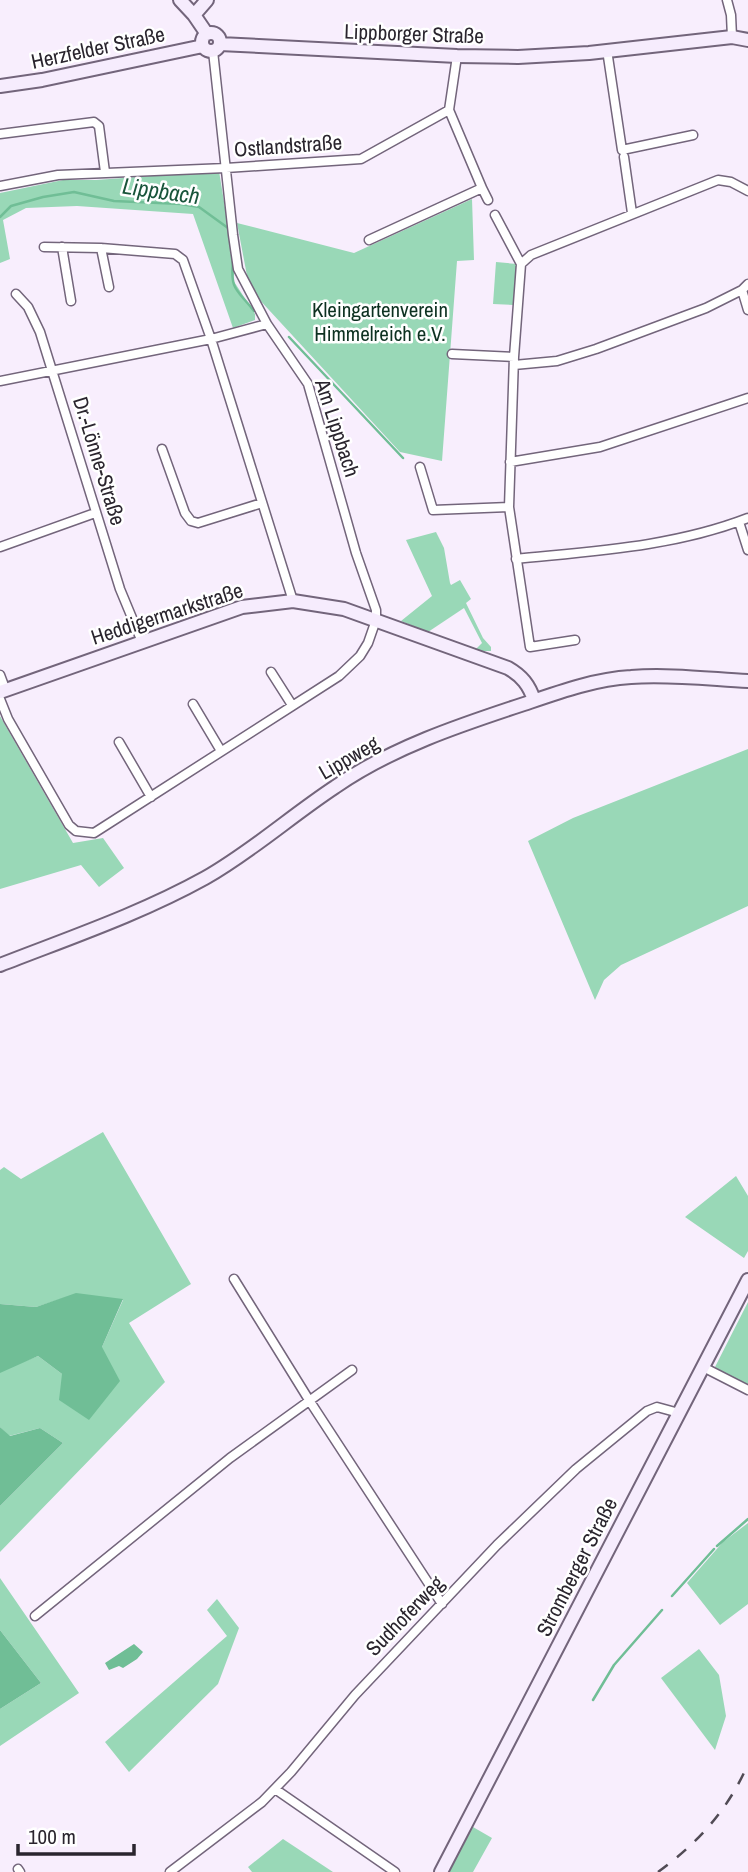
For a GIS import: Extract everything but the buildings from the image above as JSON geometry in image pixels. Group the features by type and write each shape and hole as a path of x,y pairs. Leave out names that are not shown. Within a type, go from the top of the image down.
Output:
{"street":[{"path":"180,0 194,15 211,44"},
{"path":"194,15 207,0"},
{"path":"727,0 732,37"},
{"name":"Lippborger Straße","path":"211,44 518,57 732,37 748,40"},
{"name":"Herzfelder Straße","path":"0,86 42,80 211,44"},
{"name":"Am Lippbach","path":"211,44 239,269 267,324 308,384 356,553 376,610 376,620"},
{"path":"607,50 622,150 693,135"},
{"path":"457,56 449,110 488,200"},
{"name":"Ostlandstraße","path":"0,186 58,175 361,159 449,110"},
{"path":"0,134 94,122 100,129 105,172"},
{"path":"624,158 632,213"},
{"path":"521,264 531,255 718,180 731,182 748,191"},
{"path":"369,240 482,188"},
{"path":"495,215 521,264 514,361 509,507 530,646 575,640"},
{"path":"44,247 175,254 183,260 211,339 293,601"},
{"path":"62,247 71,300"},
{"path":"101,248 109,287"},
{"path":"452,354 514,361 556,361 671,322 745,287 748,310"},
{"name":"Dr.-Lönne-Straße","path":"16,293 28,307 40,332 120,589 142,642"},
{"path":"0,380 211,339 267,324"},
{"path":"510,462 600,447 748,398"},
{"path":"162,449 185,513 191,521 198,523 262,503"},
{"path":"419,467 433,510 509,507"},
{"path":"0,548 95,513"},
{"path":"516,559 653,545 744,520 748,550"},
{"name":"Heddigermarkstraße","path":"2,694 242,607 293,601 344,608 508,668 528,685 534,701"},
{"path":"0,675 2,694 15,731 69,825 76,831 94,833 103,830 339,676 368,643 376,620"},
{"path":"271,672 292,705"},
{"name":"Lippweg","path":"0,965 142,909 205,878 336,786 386,758 435,736 591,683 632,676 748,681"},
{"path":"193,704 221,751"},
{"path":"119,742 152,797"},
{"path":"234,1279 442,1604"},
{"name":"Stromberger Straße","path":"441,1872 748,1280"},
{"path":"703,1367 748,1390"},
{"path":"35,1616 230,1458 352,1370"},
{"name":"Sudhoferweg","path":"170,1872 246,1816 275,1789 355,1695 535,1507 622,1430 648,1411 657,1407 679,1413"},
{"path":"275,1789 395,1872"}],"green space":[{"path":"219,171 235,269 233,280 255,314 255,320 233,328 193,214 77,206 26,208 3,220 10,259 0,263 0,193 63,180"},
{"name":"Kleingartenverein Himmelreich e.V.","path":"472,199 474,260 457,261 442,461 400,452 257,297 248,281 237,223 354,253"},
{"path":"496,262 517,264 514,305 493,304"},
{"path":"436,532 444,548 450,583 451,585 460,580 471,599 466,603 491,651 474,651 482,643 464,608 428,632 401,621 432,596 406,540"},
{"path":"0,716 73,843 103,838 124,868 99,887 81,865 0,889"},
{"path":"748,749 748,906 621,965 604,980 595,1000 528,841 573,818"},
{"path":"103,1132 191,1284 129,1323 165,1382 0,1552 0,1506 63,1443 40,1428 9,1436 0,1427 0,1371 38,1356 62,1374 102,1347 123,1300 76,1294 36,1307 0,1304 0,1170 4,1167 21,1179"},
{"path":"736,1176 748,1196 748,1251 744,1258 685,1217"},
{"path":"748,1302 748,1388 715,1367"},
{"path":"748,1523 748,1604 720,1625 687,1583 723,1542"},
{"path":"0,1578 79,1693 0,1746 0,1709 41,1683 0,1630"},
{"path":"217,1599 239,1628 218,1684 129,1772 105,1742 227,1636 207,1610"},
{"path":"699,1649 719,1675 726,1716 715,1750 661,1678"},
{"path":"473,1827 492,1838 473,1872 449,1872"},
{"path":"283,1839 333,1872 252,1872 248,1867"}],"shaded area":[{"path":"76,1293 123,1299 102,1347 120,1381 89,1420 59,1400 62,1374 38,1356 0,1373 0,1304 36,1307"},
{"path":"0,1427 10,1436 40,1428 63,1443 0,1506"},
{"path":"0,1630 41,1683 0,1709"},
{"path":"134,1644 143,1652 137,1659 123,1668 119,1666 109,1670 105,1663"}],"waterway":[{"name":"Lippbach","path":"0,217 11,206 74,192 114,201 199,207 228,228 229,234"},
{"name":"Lippbach","path":"233,261 234,284 254,311"},
{"name":"Lippbach","path":"289,337 403,458"},
{"path":"717,1546 748,1519"},
{"path":"672,1596 714,1549"},
{"path":"593,1700 614,1665 662,1610"}],"railway":[{"path":"658,1872 699,1837 721,1811 748,1764"}]}
